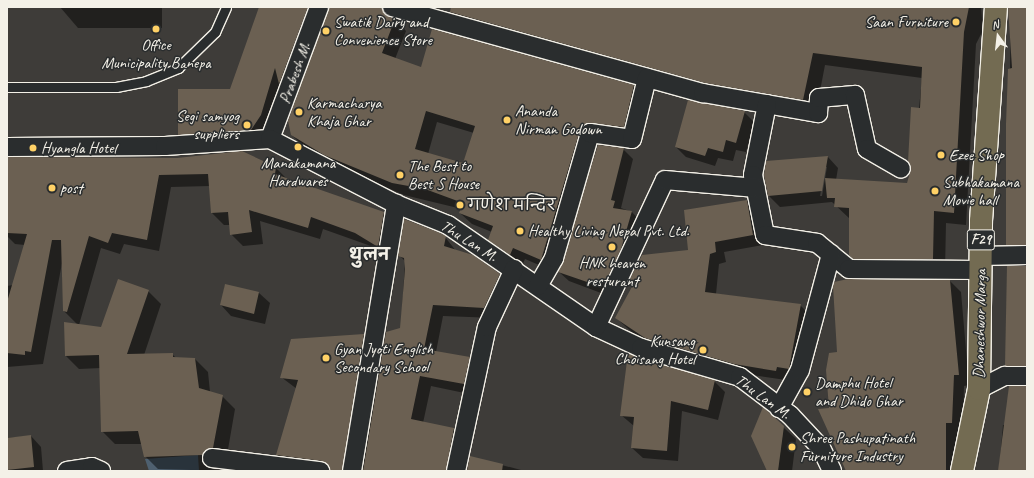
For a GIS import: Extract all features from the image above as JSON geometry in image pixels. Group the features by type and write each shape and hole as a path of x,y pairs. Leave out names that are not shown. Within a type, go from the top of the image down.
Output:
{"main road":[{"name":"Dhaneshwor Marga","path":"962,471 979,389 980,263 996,7"}],"street":[{"name":"Prabesh M.","path":"270,139 319,7"},
{"path":"392,7 552,49 646,78 766,104 818,113 819,98 855,95 867,149 901,170"},
{"path":"538,286 554,258 590,133 632,138 646,78"},
{"path":"766,104 753,175 765,235 817,243 849,269 980,263 1027,254"},
{"path":"7,147 165,146 270,139"},
{"name":"Thu Lan M.","path":"270,139 396,204 448,225 514,269 596,327 641,348 740,377 779,408 821,448 832,471"},
{"path":"596,327 665,180 756,188"},
{"path":"352,471 396,204"},
{"path":"779,408 800,370 831,254"},
{"path":"456,471 487,327 514,269"},
{"path":"979,389 1005,376 1027,376"},
{"path":"212,458 320,471"},
{"path":"67,471 92,467 101,471"}],"lane":[{"path":"7,87 116,87 146,81 178,68 215,32 226,7"}],"water":[{"path":"198,455 199,471 149,471 145,459"}],"building":[{"path":"259,7 308,7 279,84 275,68 261,115 251,130 178,135 178,89 230,89"},
{"path":"329,7 382,7 385,15 395,19 382,53 421,67 432,29 634,85 624,127 591,123 580,130 541,260 513,248 510,255 488,240 493,226 459,213 463,203 425,189 392,183 324,155 291,135 288,121","holes":["426,111 475,126 463,163 415,149"]},
{"path":"451,7 969,7 964,32 954,213 934,211 933,259 853,259 849,255 849,208 834,207 835,198 827,198 825,178 907,183 911,169 908,162 911,107 920,108 922,67 813,53 803,100 705,83 450,12"},
{"path":"1008,7 1027,7 1027,245 1006,245 1006,124 1008,69 1012,68"},
{"path":"688,100 745,111 736,143 726,140 723,152 708,148 705,156 675,147"},
{"path":"598,145 624,148 611,200 615,201 613,208 632,211 621,249 605,283 590,283 558,272"},
{"path":"242,151 276,167 275,174 384,212 378,247 355,233 311,217 308,228 249,210 252,232 230,235 228,212 211,213 208,174 159,175 147,240 112,233 108,243 89,236 67,312 63,311 61,240 52,240 31,352 25,351 25,355 7,353 7,302 27,234 7,233 7,157 177,158"},
{"path":"828,156 822,191 768,196 764,175 766,161"},
{"path":"747,200 753,235 715,242 716,252 710,254 705,292 801,304 789,369 777,367 776,371 734,364 645,338 615,318 634,283 628,283 642,255 688,250 684,210"},
{"path":"404,219 443,234 446,236 444,246 473,255 500,274 484,308 433,305 424,349 470,357 464,384 420,376 411,419 454,428 446,471 363,471 386,332 400,328 405,269 404,258 398,256"},
{"path":"1007,266 1027,266 1027,366 1005,366"},
{"path":"118,279 149,290 127,354 173,353 173,357 195,358 199,388 223,395 213,448 202,455 144,457 138,431 101,432 99,355 65,356 64,322 101,327"},
{"path":"848,279 950,280 959,375 954,375 952,423 946,423 946,471 846,471 818,409 829,408 826,370 829,353 837,352 833,286 834,282"},
{"path":"225,284 259,292 254,314 220,305"},
{"path":"364,334 342,471 330,471 322,461 276,455 298,380 280,378 291,339"},
{"path":"628,353 715,380 708,410 671,401 667,451 631,448 634,417 620,416"},
{"path":"1009,386 1027,386 1027,471 998,471"},
{"path":"763,407 784,426 778,471 767,471 751,436"},
{"path":"31,435 34,467 7,470 7,438"},
{"path":"470,456 503,464 502,471 467,471"}],"place":[{"name":"Saan Furniture","path":"956,22"},
{"name":"Office Municipality Banepa","path":"156,29"},
{"name":"Swatik Dairy and Convenience Store","path":"326,31"},
{"name":"Karmacharya Khaja Ghar","path":"299,112"},
{"name":"Ananda Nirman Godown","path":"507,120"},
{"name":"Segi samyog suppliers","path":"247,125"},
{"name":"Manakamana Hardwares","path":"298,147"},
{"name":"Hyangla Hotel","path":"33,148"},
{"name":"Ezee Shop","path":"941,155"},
{"name":"The Best to Best S House","path":"400,175"},
{"name":"post","path":"52,188"},
{"name":"Subhakamana Movie hall","path":"935,191"},
{"name":"गणेश मन्दिर","path":"460,205"},
{"name":"Healthy Living Nepal Pvt. Ltd.","path":"520,231"},
{"name":"HNK heaven resturant","path":"612,247"},
{"name":"Kunsang Choisang Hotel","path":"703,350"},
{"name":"Gyan Jyoti English Secondary School","path":"326,358"},
{"name":"Damphu Hotel and Dhido Ghar","path":"807,392"},
{"name":"Shree Pashupatinath Furniture Industry","path":"792,447"}],"district":[{"name":"थुलन","path":"369,255"}]}
